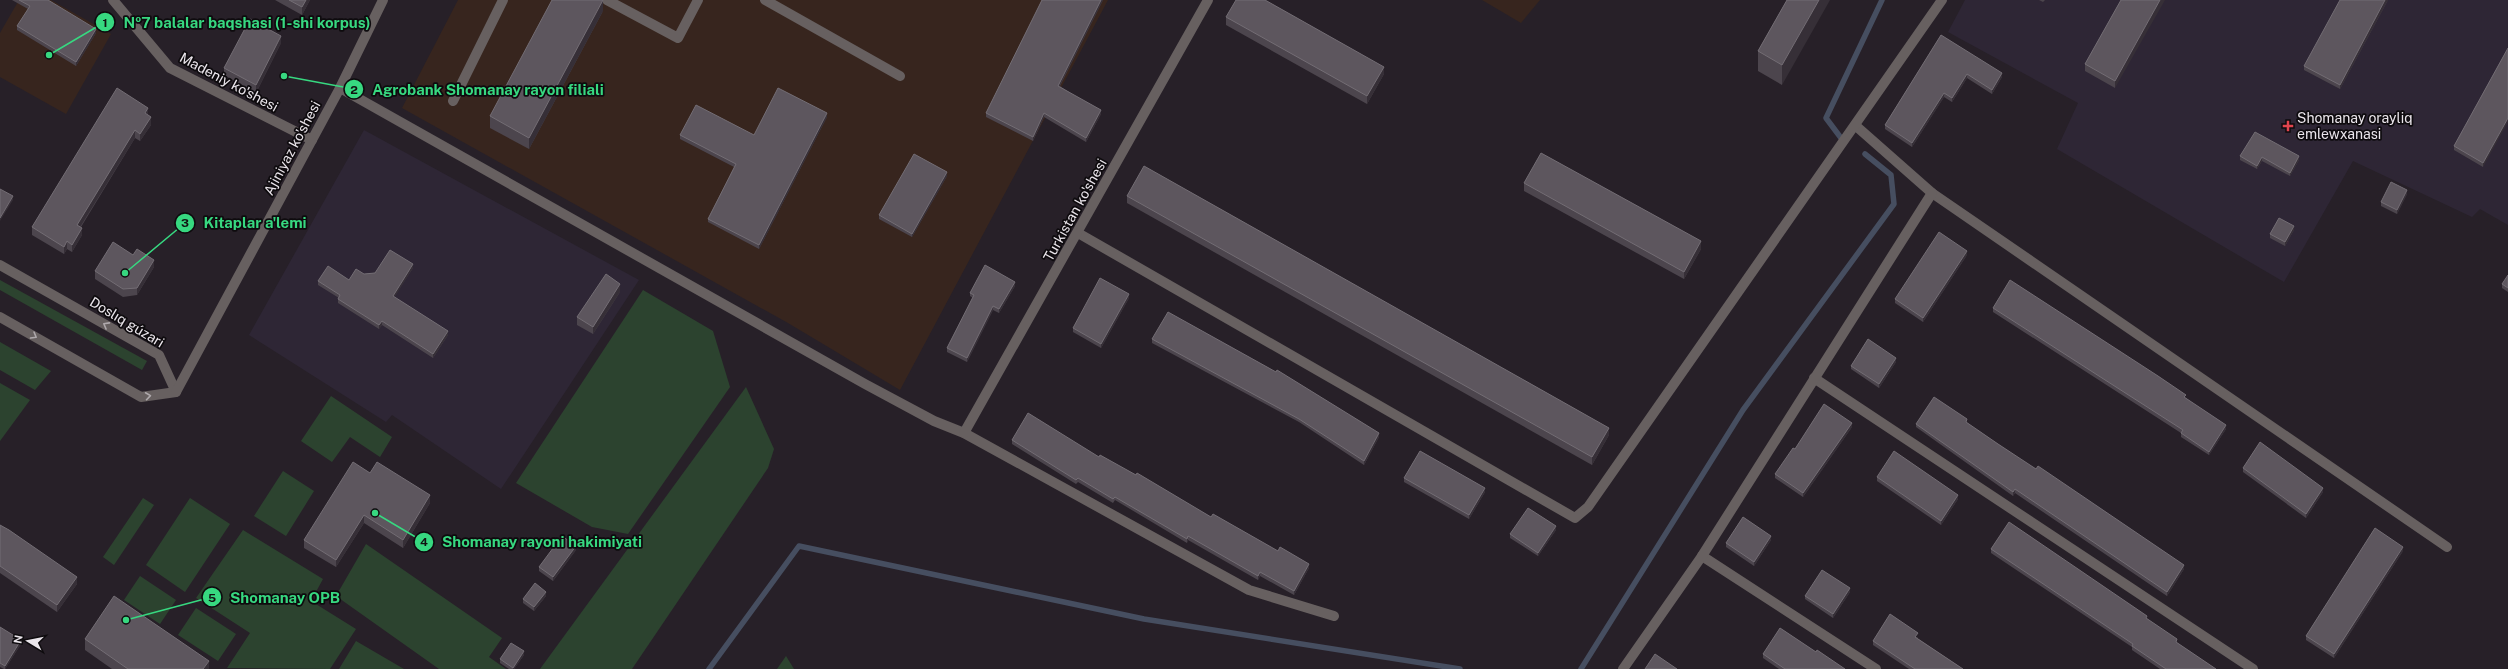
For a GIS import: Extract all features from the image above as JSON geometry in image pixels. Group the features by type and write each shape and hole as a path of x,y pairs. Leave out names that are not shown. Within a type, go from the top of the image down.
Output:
{"street":[{"name":"Madeniy ko'shesi","path":"113,0 170,68 312,140"},
{"name":"Ajiniyaz ko'shesi","path":"176,392 340,88 383,0"},
{"path":"453,101 503,0"},
{"path":"607,0 678,38 698,0"},
{"path":"765,0 900,76"},
{"name":"Turkistan ko'shesi","path":"964,433 1208,0"},
{"path":"1078,233 1575,518 1588,507 1856,126 1942,0"},
{"path":"340,88 865,384 934,421 964,433 1249,590 1334,616"},
{"path":"1856,126 1932,193 2447,547"},
{"path":"1623,669 1702,556 1932,193"},
{"name":"Doslıq gúzari","path":"0,266 159,355 176,392"},
{"path":"0,317 141,397 176,392"},
{"path":"1814,378 2254,669"},
{"path":"1702,556 1876,669"}],"shaded area":[{"path":"19,0 51,0 111,34 66,114 0,77 0,33"},
{"path":"458,0 1108,0 900,390 788,323 402,108"},
{"path":"1482,0 1540,0 1521,23"},
{"name":"Shomanay orayliq emlewxanasi","path":"1965,0 2508,0 2508,225 2480,209 2472,217 2353,161 2284,282 2057,149 2078,103 1948,32"},
{"path":"364,130 639,280 501,489 392,415 386,422 249,335"}],"green space":[{"path":"0,280 147,361 142,370 0,290"},
{"path":"643,290 713,331 730,387 628,534 592,527 516,483"},
{"path":"0,342 51,371 35,390 0,370"},
{"path":"0,383 30,400 0,441"},
{"path":"746,387 774,449 768,468 632,669 540,669"},
{"path":"331,396 392,437 380,457 350,437 332,462 301,441"},
{"path":"283,471 314,491 286,536 254,516"},
{"path":"143,498 154,505 114,565 103,557"},
{"path":"190,498 230,524 185,592 146,565"},
{"path":"243,530 323,579 311,601 356,629 330,669 227,668 250,633 196,598"},
{"path":"366,544 502,638 489,657 506,669 439,669 336,596"},
{"path":"140,576 176,600 160,624 124,600"},
{"path":"196,608 236,634 218,661 178,635"},
{"path":"356,641 404,669 339,669"},
{"path":"786,656 794,669 777,669"}],"building":[{"path":"19,0 48,0 96,29 76,62 17,26 30,6"},
{"path":"289,0 306,0 302,7"},
{"path":"552,0 603,0 529,138 490,116"},
{"path":"1042,0 1101,0 1058,86 1101,110 1086,138 1044,113 1033,137 986,113"},
{"path":"1236,0 1265,0 1384,67 1367,96 1226,17"},
{"path":"1787,0 1819,0 1782,65 1758,51"},
{"path":"2121,0 2160,0 2115,81 2085,64"},
{"path":"2340,0 2385,0 2340,85 2304,66"},
{"path":"250,19 281,36 256,85 224,68"},
{"path":"1941,35 2002,73 1992,90 1967,74 1952,98 1944,93 1912,143 1885,125"},
{"path":"2508,48 2508,118 2483,163 2454,146"},
{"path":"117,88 148,108 145,113 151,117 140,134 135,130 77,225 82,228 72,245 67,241 64,247 32,227"},
{"path":"778,88 827,113 759,245 708,219 736,164 680,135 696,105 754,135"},
{"path":"2255,132 2299,156 2290,173 2262,157 2257,166 2240,156"},
{"path":"1541,153 1701,241 1684,272 1524,183"},
{"path":"914,154 947,172 912,234 879,215"},
{"path":"1144,166 1609,428 1592,457 1127,196"},
{"path":"2391,182 2407,190 2397,210 2381,202"},
{"path":"0,189 13,196 0,218"},
{"path":"2279,218 2294,226 2285,242 2270,234"},
{"path":"1939,232 1967,251 1923,318 1895,299"},
{"path":"113,242 133,255 137,249 154,260 137,288 123,289 95,271"},
{"path":"390,250 413,264 393,296 448,331 433,354 382,321 379,325 338,299 340,295 318,281 328,266 349,280 356,269 364,274 375,273"},
{"path":"985,265 1015,282 999,309 993,306 967,358 947,348 974,295 970,293"},
{"path":"606,274 620,284 593,327 577,317"},
{"path":"2508,275 2508,288 2502,284"},
{"path":"1100,278 1129,294 1101,344 1073,328"},
{"path":"2010,280 2158,376 2186,395 2184,397 2226,425 2209,452 2181,433 2183,430 1993,308"},
{"path":"1168,312 1276,372 1277,370 1379,433 1364,461 1299,419 1152,339"},
{"path":"1868,339 1896,358 1879,384 1851,366"},
{"path":"1934,397 1967,419 1966,422 1998,444 2036,469 2038,466 2184,565 2167,592 2015,489 2013,492 1916,424"},
{"path":"1824,404 1852,423 1803,493 1775,474 1793,448 1795,449"},
{"path":"1028,413 1099,457 1100,455 1136,475 1137,473 1211,517 1213,514 1278,551 1280,547 1309,564 1294,591 1260,572 1258,576 1188,536 1187,539 1115,497 1113,499 1078,478 1076,480 1012,440"},
{"path":"2260,442 2323,488 2306,514 2243,468"},
{"path":"1420,451 1485,488 1469,515 1404,478"},
{"path":"1894,451 1958,495 1941,521 1877,477"},
{"path":"353,462 370,473 377,462 430,495 403,540 364,515 336,560 304,540"},
{"path":"1528,508 1556,526 1538,553 1510,534"},
{"path":"1743,517 1771,536 1754,562 1726,543"},
{"path":"2009,522 2147,616 2146,618 2177,639 2176,642 2216,669 2166,669 2132,646 2133,644 1991,549"},
{"path":"0,525 77,577 57,605 0,566"},
{"path":"2375,528 2403,547 2334,654 2306,636"},
{"path":"562,536 576,546 553,577 539,567"},
{"path":"1822,570 1850,588 1833,614 1805,596"},
{"path":"535,583 546,592 534,607 523,599"},
{"path":"114,596 209,661 203,669 128,669 85,639"},
{"path":"1890,614 1918,633 1915,637 1963,669 1915,669 1873,641"},
{"path":"0,627 21,640 5,666 0,663"},
{"path":"1780,628 1845,669 1785,669 1763,654"},
{"path":"511,643 524,651 513,668 500,659"},
{"path":"1655,654 1677,669 1645,669"}],"waterway":[{"path":"1841,138 1826,118 1882,0"},
{"path":"1581,669 1743,410 1894,204 1891,175 1865,154"},
{"path":"709,669 799,546 1144,619 1460,669"}],"place":[{"name":"№7 balalar baqshasi (1-shi korpus)","path":"49,55"},
{"name":"Agrobank Shomanay rayon filiali","path":"284,76"},
{"name":"Shomanay orayliq emlewxanasi","path":"2288,126"},
{"name":"Kitaplar a'lemi","path":"125,273"},
{"name":"Shomanay rayoni hakimiyati","path":"375,513"},
{"name":"Shomanay OPB","path":"126,620"}]}
